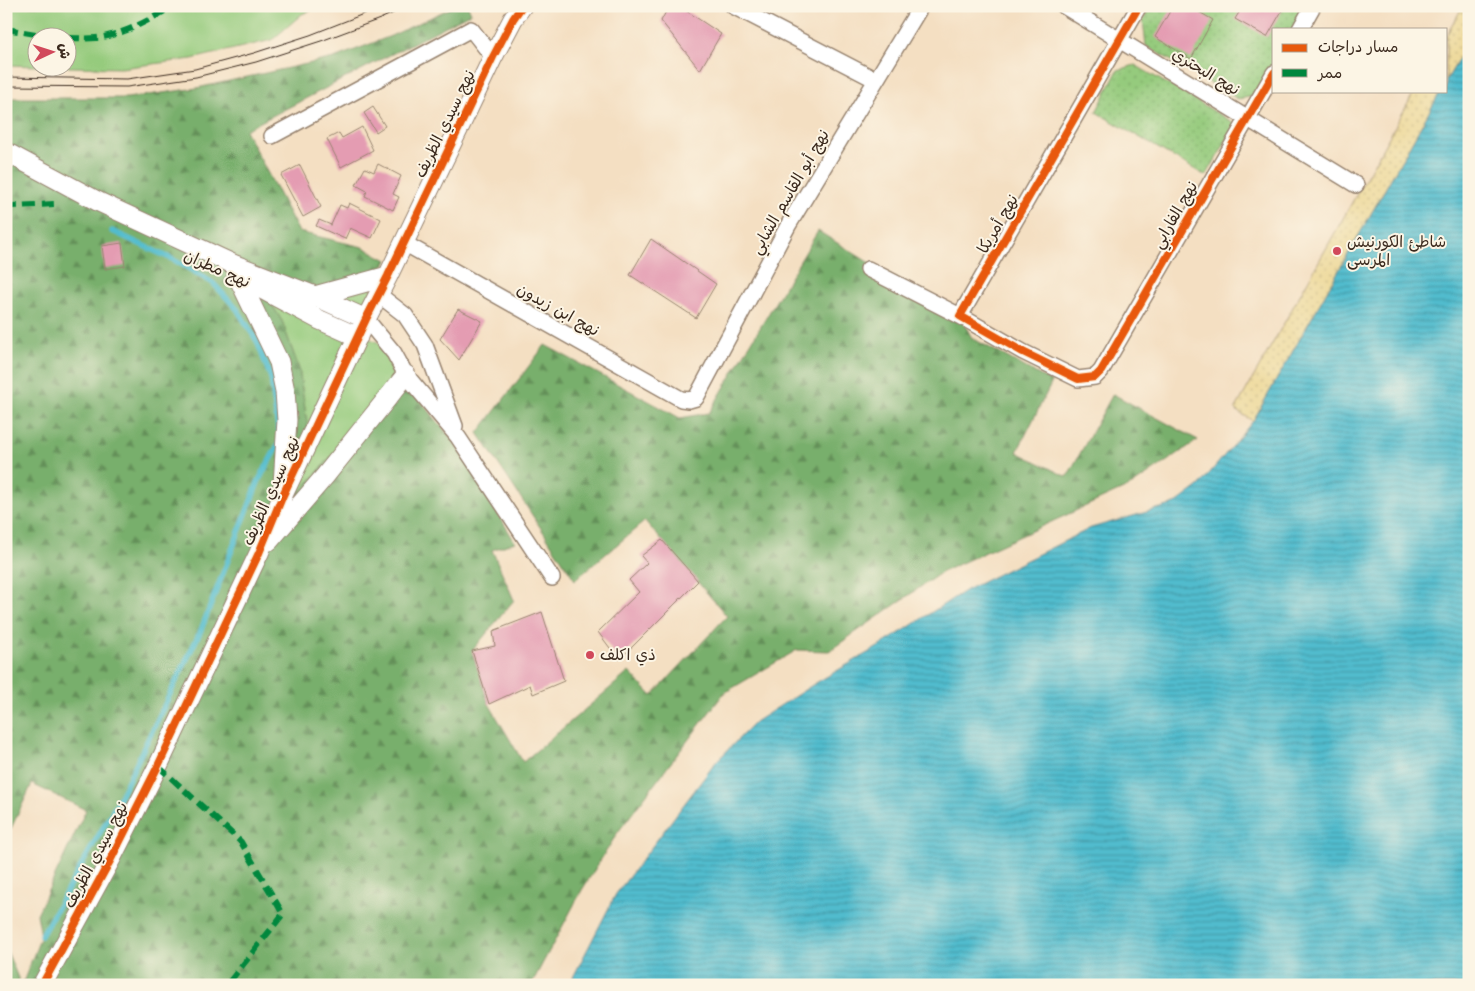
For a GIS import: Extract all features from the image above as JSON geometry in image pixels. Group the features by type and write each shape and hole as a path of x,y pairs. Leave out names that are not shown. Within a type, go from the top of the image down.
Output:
{"street":[{"name":"نهج سيدي الظريف","path":"42,985 150,783 366,318 493,57 522,6"},
{"path":"733,6 876,80"},
{"name":"نهج أبو القاسم الشابي","path":"696,398 789,224 921,6"},
{"name":"نهج البحتري","path":"1064,6 1119,41 1248,117 1356,185"},
{"name":"نهج أمريكا","path":"960,316 1139,6"},
{"path":"1301,28 1313,6"},
{"path":"272,136 471,29 493,57"},
{"name":"نهج الفارابي","path":"960,316 1023,352 1078,379 1095,377 1101,371 1272,76"},
{"path":"6,152 79,198"},
{"path":"6,165 79,198"},
{"name":"نهج مطران","path":"79,198 151,240 238,277 320,320 358,337"},
{"name":"نهج مطران","path":"79,198 366,318"},
{"name":"نهج ابن زيدون","path":"404,243 681,400 696,398"},
{"path":"868,270 960,316"},
{"path":"315,296 388,276"},
{"path":"238,277 279,362 285,391 287,420 283,495"},
{"path":"378,294 405,316 425,345 458,437"},
{"path":"366,318 394,352 406,375 458,437 552,578"},
{"path":"258,553 326,476 406,375"}],"green space":[{"path":"6,6 322,6 302,14 272,40 192,59 121,68 78,67 78,28 28,28 28,66 6,65"},
{"path":"455,6 468,6 471,13 245,130 299,232 363,247 387,260 361,288 332,296 258,283 282,321 299,369 308,429 299,494 390,387 396,370 455,443 515,542 492,550 514,600 472,651 489,704 523,762 629,672 652,696 727,616 645,521 575,580 478,433 545,345 680,418 709,413 818,231 962,320 972,338 1052,382 1017,452 1067,477 1113,394 1198,440 1132,485 942,572 829,651 797,650 724,693 618,832 582,890 531,985 22,985 41,936 37,914 86,810 32,784 6,839 6,98 127,98 197,88 334,58 391,36"},
{"path":"1151,6 1308,6 1295,28 1272,28 1272,66 1255,96 1238,99 1146,46 1143,20"},
{"path":"1135,65 1236,124 1206,176 1096,112 1118,70"},
{"path":"387,260 350,335 368,338 379,344 388,353 396,370 390,387 299,495 308,429 299,369 282,321 258,282"},
{"path":"6,949 21,985 6,985"}],"sand":[{"path":"1463,6 1469,6 1469,42 1448,78 1448,32"},
{"name":"شاطئ الكورنيش المرسى","path":"1414,92 1440,92 1253,421 1235,410"}],"water":[{"path":"1469,42 1469,985 569,985 616,894 716,762 755,722 814,684 878,647 966,590 1091,528 1175,504 1199,486 1253,421 1440,92 1448,92 1448,78"}],"building":[{"path":"669,6 679,6 721,34 700,70 661,21"},
{"path":"1173,6 1189,6 1213,20 1191,59 1155,37"},
{"path":"1243,6 1277,6 1283,9 1267,37 1235,19"},
{"path":"373,107 385,126 376,132 364,113"},
{"path":"362,127 373,150 341,167 327,139 339,133 342,138"},
{"path":"378,164 401,176 393,194 399,197 393,210 365,196 367,191 356,185 365,168 374,172"},
{"path":"300,165 321,207 303,217 281,175"},
{"path":"349,203 381,219 372,238 350,228 345,239 316,226 319,220 331,225 340,205 347,208"},
{"path":"651,239 716,284 696,318 630,275"},
{"path":"122,243 125,266 105,269 102,246"},
{"path":"458,309 482,321 459,360 440,339"},
{"path":"662,540 698,581 619,660 598,632 639,592 629,580 647,563 641,556"},
{"path":"542,612 564,681 533,694 530,685 489,704 472,651 495,646 493,631"}],"waterway":[{"path":"112,231 174,260 213,283 237,309 257,341 271,378 278,429"},
{"path":"41,936 117,803 201,630 259,480 279,443"}],"tram line":[{"path":"6,77 127,79 195,69 310,35 384,6"},
{"path":"6,86 127,87 196,77 256,62 321,41 409,6"}],"marked path":[{"path":"78,38 96,38 116,34 173,6"},
{"path":"6,29 28,33"},
{"path":"6,205 56,204"},
{"path":"158,766 241,842 283,914 227,985"}],"cycle path":[{"path":"42,985 111,859 158,766 259,553 283,495 366,319 493,57 522,6"},
{"path":"1139,6 960,316 1023,352 1078,379 1095,377 1101,371 1272,76"}],"place":[{"name":"شاطئ الكورنيش المرسى","path":"1337,251"},
{"name":"ذي اكلف","path":"590,655"}]}
